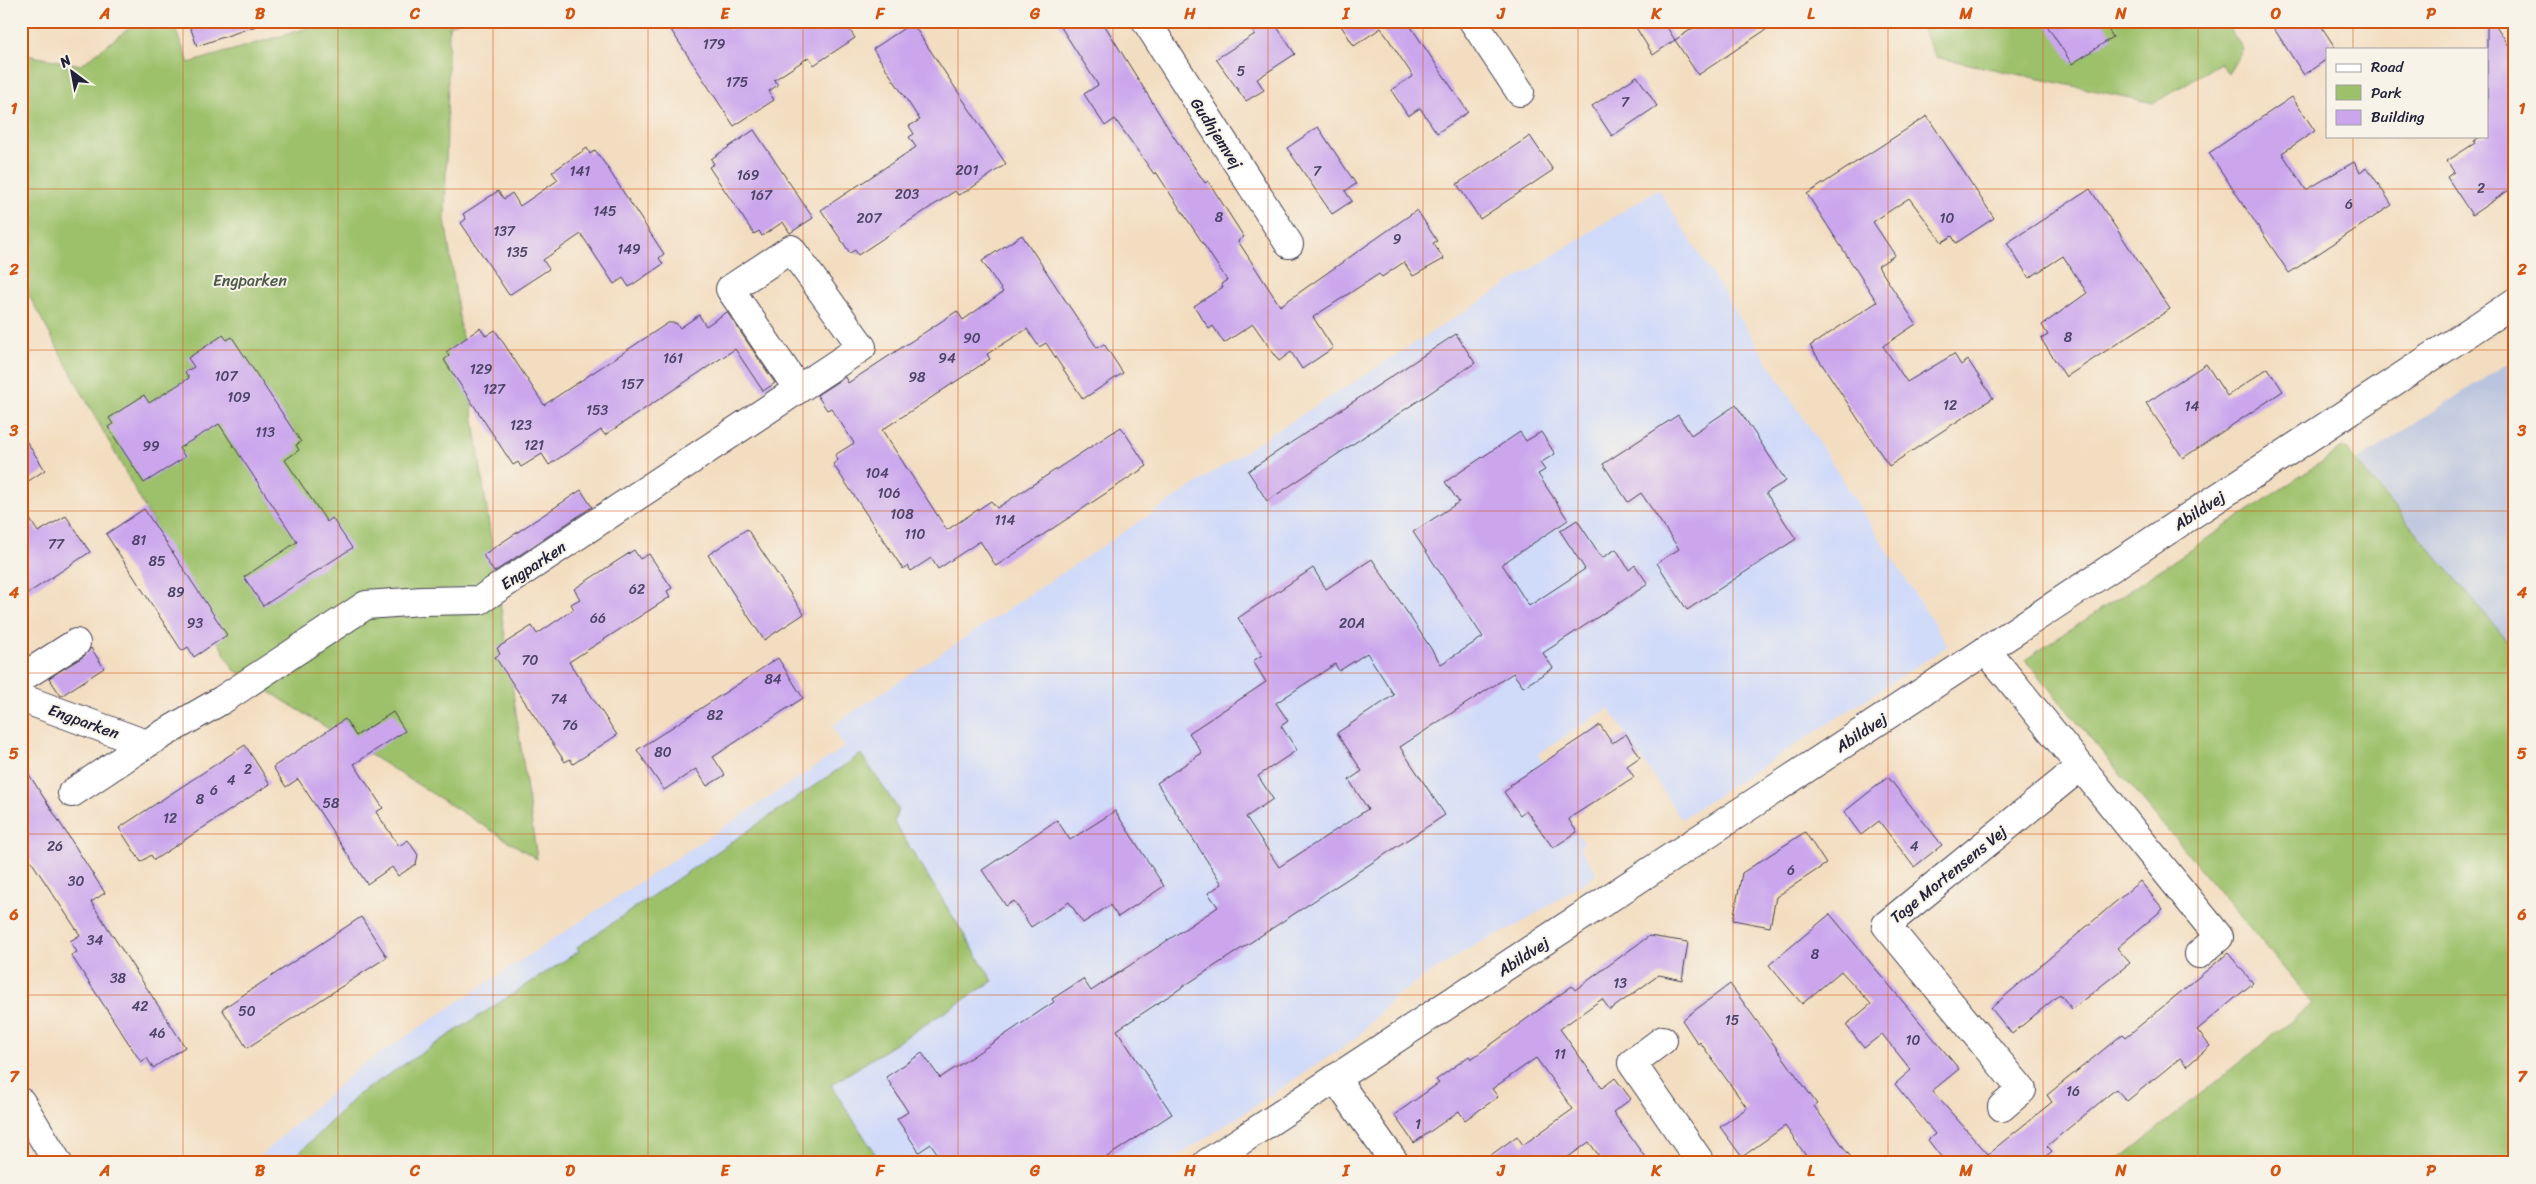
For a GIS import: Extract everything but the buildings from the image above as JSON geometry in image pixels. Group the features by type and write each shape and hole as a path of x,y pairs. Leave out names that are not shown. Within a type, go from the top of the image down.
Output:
{"street":[{"name":"Gudhjemvej","path":"1146,21 1289,244"},
{"path":"1473,21 1520,92"},
{"name":"Engparken","path":"72,793 146,744 222,700 366,606 422,601 480,600 862,347 791,249 730,289 798,389"},
{"name":"Abildvej","path":"1207,1163 2515,302"},
{"path":"21,678 76,643"},
{"path":"1986,650 2219,938 2199,954"},
{"name":"Engparken","path":"21,698 146,744"},
{"name":"Tage Mortensens Vej","path":"2002,1107 2022,1090 1886,925 2080,767"},
{"path":"1663,1040 1632,1063 1701,1163"},
{"path":"1335,1078 1395,1163"},
{"path":"21,1102 58,1163"}],"shaded area":[{"path":"1658,189 1948,646 1681,819 1609,708 1538,754 1576,814 1569,820 1584,843 1579,846 1597,874 1515,927 1476,944 1397,995 1355,1039 1168,1163 252,1163 358,1068 845,747 832,726 1259,442"},
{"path":"2515,358 2515,650 2357,461"}],"green space":[{"name":"Engparken","path":"138,21 172,21 189,63 331,21 460,21 449,26 445,219 537,859 233,669 21,281 21,54 81,65"},
{"path":"1924,21 2225,21 2243,49 2228,74 2220,63 2154,103 1936,57 1919,25"},
{"path":"2344,447 2515,650 2515,1163 2115,1163 2313,1003 2025,660"},
{"path":"861,754 898,809 894,822 993,981 831,1085 881,1163 289,1163 357,1095 579,951 577,947"}]}
